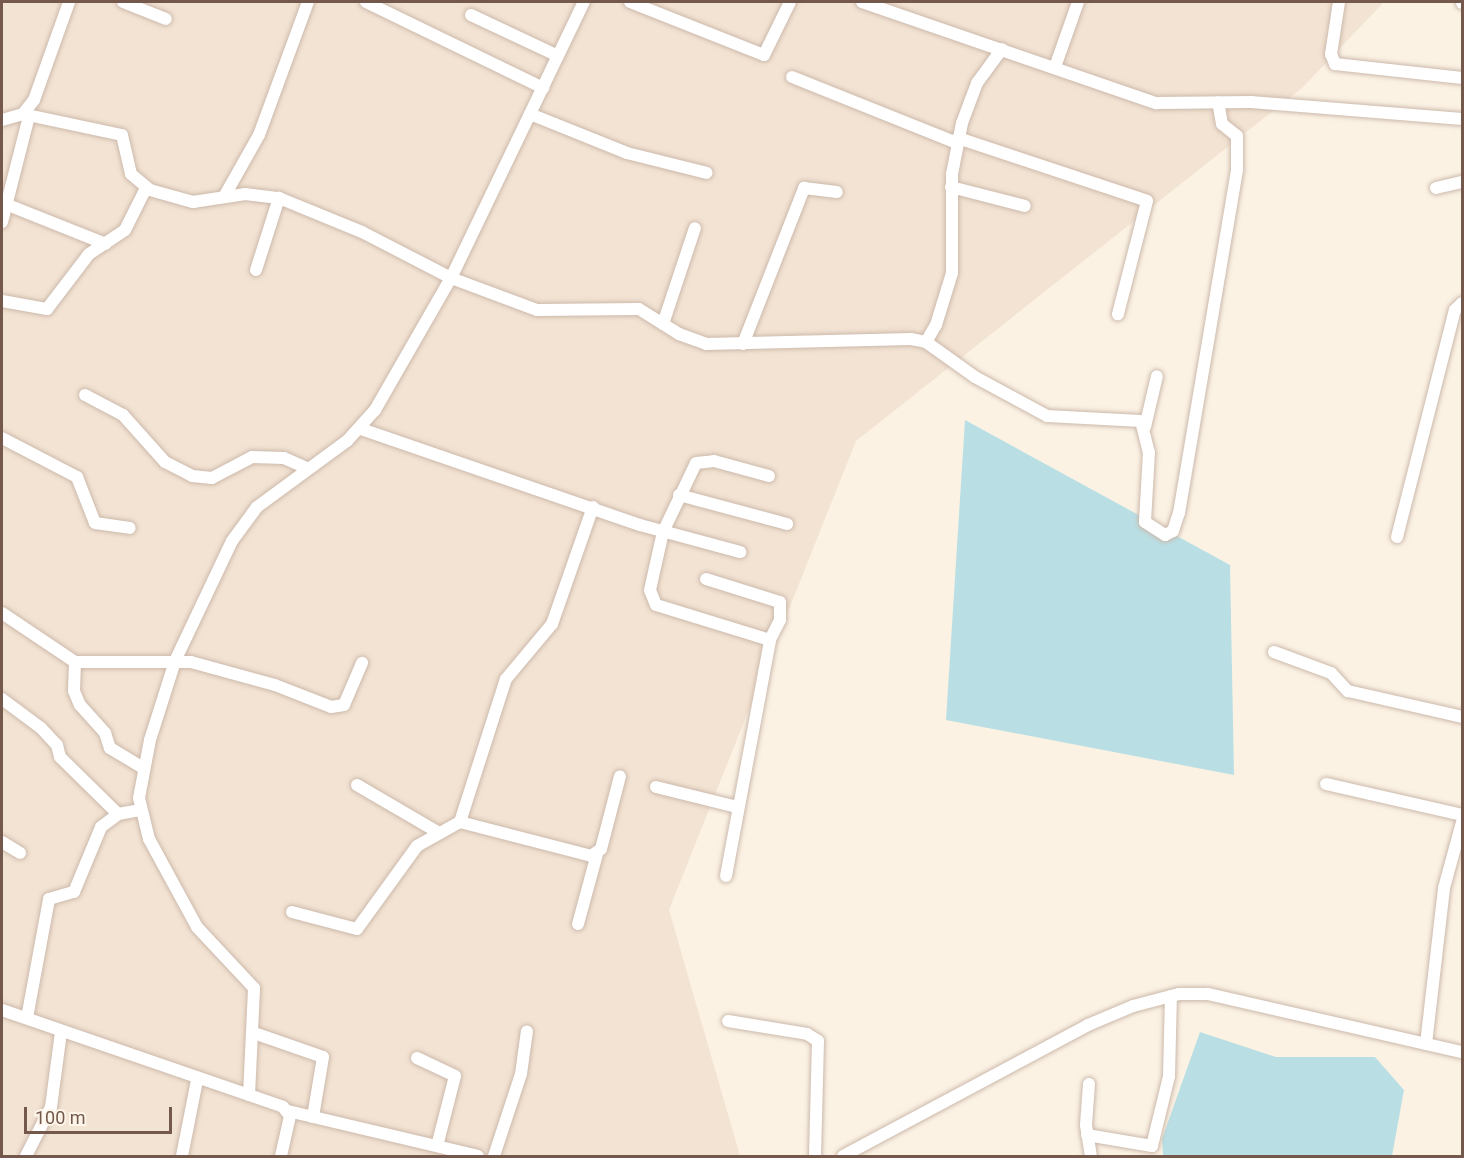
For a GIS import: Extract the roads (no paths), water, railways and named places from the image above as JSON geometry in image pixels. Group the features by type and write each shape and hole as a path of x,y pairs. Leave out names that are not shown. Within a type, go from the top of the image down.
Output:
{"street":[{"path":"2,222 8,205 26,115 38,92 69,2"},
{"path":"123,2 166,19"},
{"path":"224,197 260,135 308,2"},
{"path":"366,2 543,88"},
{"path":"249,1095 254,1033 252,983 193,922 155,853 140,810 142,767 175,661 243,525 306,468 362,429 451,278 584,2"},
{"path":"630,2 764,55 790,2"},
{"path":"862,2 1156,103 1218,102 1462,120"},
{"path":"1054,67 1078,2"},
{"path":"1339,2 1331,54 1335,64 1462,78"},
{"path":"471,15 558,56"},
{"path":"928,344 951,281 951,187 958,140 967,105 1002,49"},
{"path":"792,77 958,140 1147,201 1119,314"},
{"path":"1157,376 1145,427 1149,452 1145,522 1165,535 1173,531 1179,513 1237,169 1237,136 1222,124 1218,102"},
{"path":"530,114 627,153 707,172"},
{"path":"2,120 26,115 122,135 131,174 146,188 193,202 245,194 279,198 351,227 451,278 537,310 639,309 663,324 706,344 898,338 928,344 956,364 1047,416 1133,418 1145,427"},
{"path":"1436,188 1462,182"},
{"path":"951,187 1025,206"},
{"path":"2,300 47,309 89,254 125,230 146,188"},
{"path":"743,344 804,188 837,192"},
{"path":"256,270 279,198"},
{"path":"8,205 105,244"},
{"path":"663,324 695,228"},
{"path":"1397,537 1455,310 1462,303"},
{"path":"86,395 123,415 165,462 192,476 212,478 252,457 284,458 306,468"},
{"path":"362,429 663,532 740,552"},
{"path":"2,438 77,477 95,523 130,528"},
{"path":"769,476 704,460 691,469 663,532 652,602 770,640"},
{"path":"679,495 787,524"},
{"path":"460,822 506,679 552,624 593,507"},
{"path":"706,579 780,602 780,620 770,640 769,664 737,807 726,876"},
{"path":"2,613 75,662 175,661 230,672 339,708 349,696 362,663"},
{"path":"1274,652 1331,673 1348,691 1462,717"},
{"path":"75,662 74,691 80,705 105,733 110,748 142,767"},
{"path":"2,699 41,728 60,757 118,814"},
{"path":"578,924 620,776"},
{"path":"1326,784 1462,815"},
{"path":"357,785 439,833"},
{"path":"656,787 737,807"},
{"path":"27,1018 49,899 74,892 96,836 118,814 140,810"},
{"path":"292,912 357,929 417,846 460,822 551,849 597,854"},
{"path":"1426,1044 1442,899 1462,822"},
{"path":"2,842 20,853"},
{"path":"843,1156 1095,1022 1171,996 1208,994 1462,1052"},
{"path":"1087,1135 1152,1146 1169,1076 1171,996"},
{"path":"2,1010 197,1080 249,1095 288,1111 470,1156"},
{"path":"728,1021 807,1034 818,1041 815,1156"},
{"path":"494,1156 521,1074 527,1031"},
{"path":"26,1156 51,1107 61,1032"},
{"path":"254,1033 323,1057 324,1073 314,1117"},
{"path":"417,1058 455,1076 437,1146"},
{"path":"182,1156 197,1080"},
{"path":"1089,1084 1087,1135 1092,1156"},
{"path":"281,1156 288,1111"}],"water":[{"path":"965,420 1230,565 1234,775 946,720"},
{"path":"1200,1032 1276,1057 1375,1057 1404,1090 1392,1156 1163,1156 1162,1139"}]}
